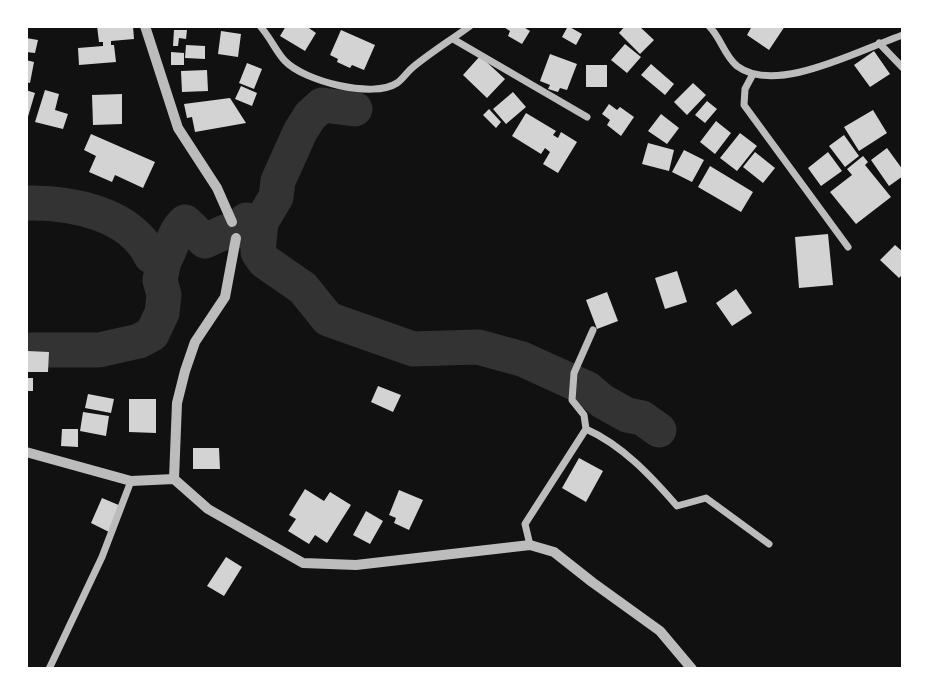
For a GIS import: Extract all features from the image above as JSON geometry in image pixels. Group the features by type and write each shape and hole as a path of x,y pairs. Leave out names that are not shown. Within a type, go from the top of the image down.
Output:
{"street":[{"path":"145,26 178,128 217,188 236,238 225,297 195,342 185,371 177,403 174,479"},
{"path":"260,26 272,39 284,60 300,73 318,80 362,89 396,84 412,68 470,26"},
{"path":"709,26 738,67 766,77 819,67 903,35"},
{"path":"453,39 587,117"},
{"path":"878,44 903,68"},
{"path":"753,74 745,89 744,105 848,247"},
{"path":"530,545 524,524 586,429 584,415 572,400 574,373 593,330"},
{"path":"586,429 607,439 655,481 677,506 706,498 769,544"},
{"path":"26,452 131,481 174,479 208,509 303,563 356,565 530,545 554,552 660,631 692,669"},
{"path":"48,669 102,557 131,481"}],"building":[{"path":"97,26 133,26 134,39 111,41 116,62 79,65 78,48 103,46 103,42 99,42"},
{"path":"286,26 306,26 316,33 305,51 280,36"},
{"path":"502,26 522,26 530,31 522,44 508,36 510,31"},
{"path":"568,26 582,34 576,45 562,37"},
{"path":"625,26 639,26 654,40 640,54 619,33"},
{"path":"752,26 785,26 769,50 747,35"},
{"path":"174,30 187,30 186,39 179,38 178,46 173,46"},
{"path":"341,30 375,45 364,70 352,65 350,68 330,55"},
{"path":"221,31 241,34 238,57 218,54"},
{"path":"26,38 38,40 35,53 26,52"},
{"path":"625,44 641,57 627,73 611,60"},
{"path":"186,45 205,46 205,59 185,58"},
{"path":"874,51 890,74 870,87 854,65"},
{"path":"171,52 184,53 184,65 171,65"},
{"path":"550,54 577,64 567,90 560,88 558,92 548,89 550,85 540,81"},
{"path":"480,56 505,79 487,98 463,75"},
{"path":"26,60 34,62 30,83 26,82"},
{"path":"247,63 262,69 254,89 239,83"},
{"path":"651,64 674,84 665,95 641,75"},
{"path":"586,65 607,65 607,87 586,87"},
{"path":"207,70 208,91 182,92 181,71"},
{"path":"693,83 706,95 687,115 674,102"},
{"path":"241,86 257,93 252,106 235,99"},
{"path":"26,90 35,93 27,120 26,120"},
{"path":"45,90 59,94 55,110 68,114 63,129 35,122"},
{"path":"513,92 526,107 506,124 493,109"},
{"path":"122,94 122,124 93,125 92,95"},
{"path":"230,98 246,123 195,132 192,117 187,118 184,104"},
{"path":"707,101 717,109 705,123 695,115"},
{"path":"609,104 617,110 620,107 634,117 621,136 607,125 610,120 602,114"},
{"path":"489,109 501,122 496,128 483,115"},
{"path":"873,110 887,133 859,151 844,127"},
{"path":"526,113 556,131 553,135 558,138 561,132 577,142 558,173 543,164 550,152 545,148 541,154 512,136"},
{"path":"661,114 679,128 667,144 648,131"},
{"path":"716,121 731,133 715,154 700,142"},
{"path":"740,133 757,146 737,171 720,158"},
{"path":"91,134 155,162 143,188 115,175 112,182 89,172 96,156 84,150"},
{"path":"844,135 859,156 845,167 829,146"},
{"path":"648,143 674,150 669,171 642,164"},
{"path":"887,148 903,170 903,176 889,186 871,160"},
{"path":"684,150 704,160 692,182 672,172"},
{"path":"755,152 775,168 763,183 743,167"},
{"path":"828,152 842,171 821,186 808,168"},
{"path":"863,156 868,162 865,165 891,197 856,224 830,192 852,175 847,169"},
{"path":"710,166 753,192 741,212 698,187"},
{"path":"828,234 833,285 799,288 795,237"},
{"path":"895,245 903,252 903,274 899,278 880,260"},
{"path":"677,271 687,302 665,309 655,278"},
{"path":"736,289 752,313 732,326 716,303"},
{"path":"607,292 618,321 597,329 586,300"},
{"path":"27,351 49,352 48,372 27,372"},
{"path":"26,378 33,378 33,391 26,391"},
{"path":"378,386 401,395 393,412 371,402"},
{"path":"88,394 114,399 111,413 85,408"},
{"path":"129,399 156,399 156,433 129,432"},
{"path":"83,412 109,416 106,436 80,431"},
{"path":"62,429 78,429 78,447 61,446"},
{"path":"193,448 219,448 220,469 193,469"},
{"path":"579,458 603,471 586,502 562,488"},
{"path":"305,489 324,501 330,492 351,505 327,543 315,535 309,544 288,531 296,519 289,515"},
{"path":"399,490 423,500 409,530 394,523 396,518 389,515"},
{"path":"102,498 121,506 109,532 91,523"},
{"path":"366,511 383,521 370,544 353,535"},
{"path":"226,557 242,567 224,596 207,586"}],"waterway":[{"path":"261,222 276,197 278,181 310,116 322,105 355,109"},
{"path":"26,203 79,208 114,220 129,229 151,256 164,261 178,230 185,222 205,241 225,232 239,231 246,220 261,222 258,252 264,261 303,288 328,319 413,349 478,347 522,359 588,389 602,401 627,415 642,418 659,430"},
{"path":"26,350 99,350 139,341 152,334 162,313 164,295 160,280 164,261"}]}
